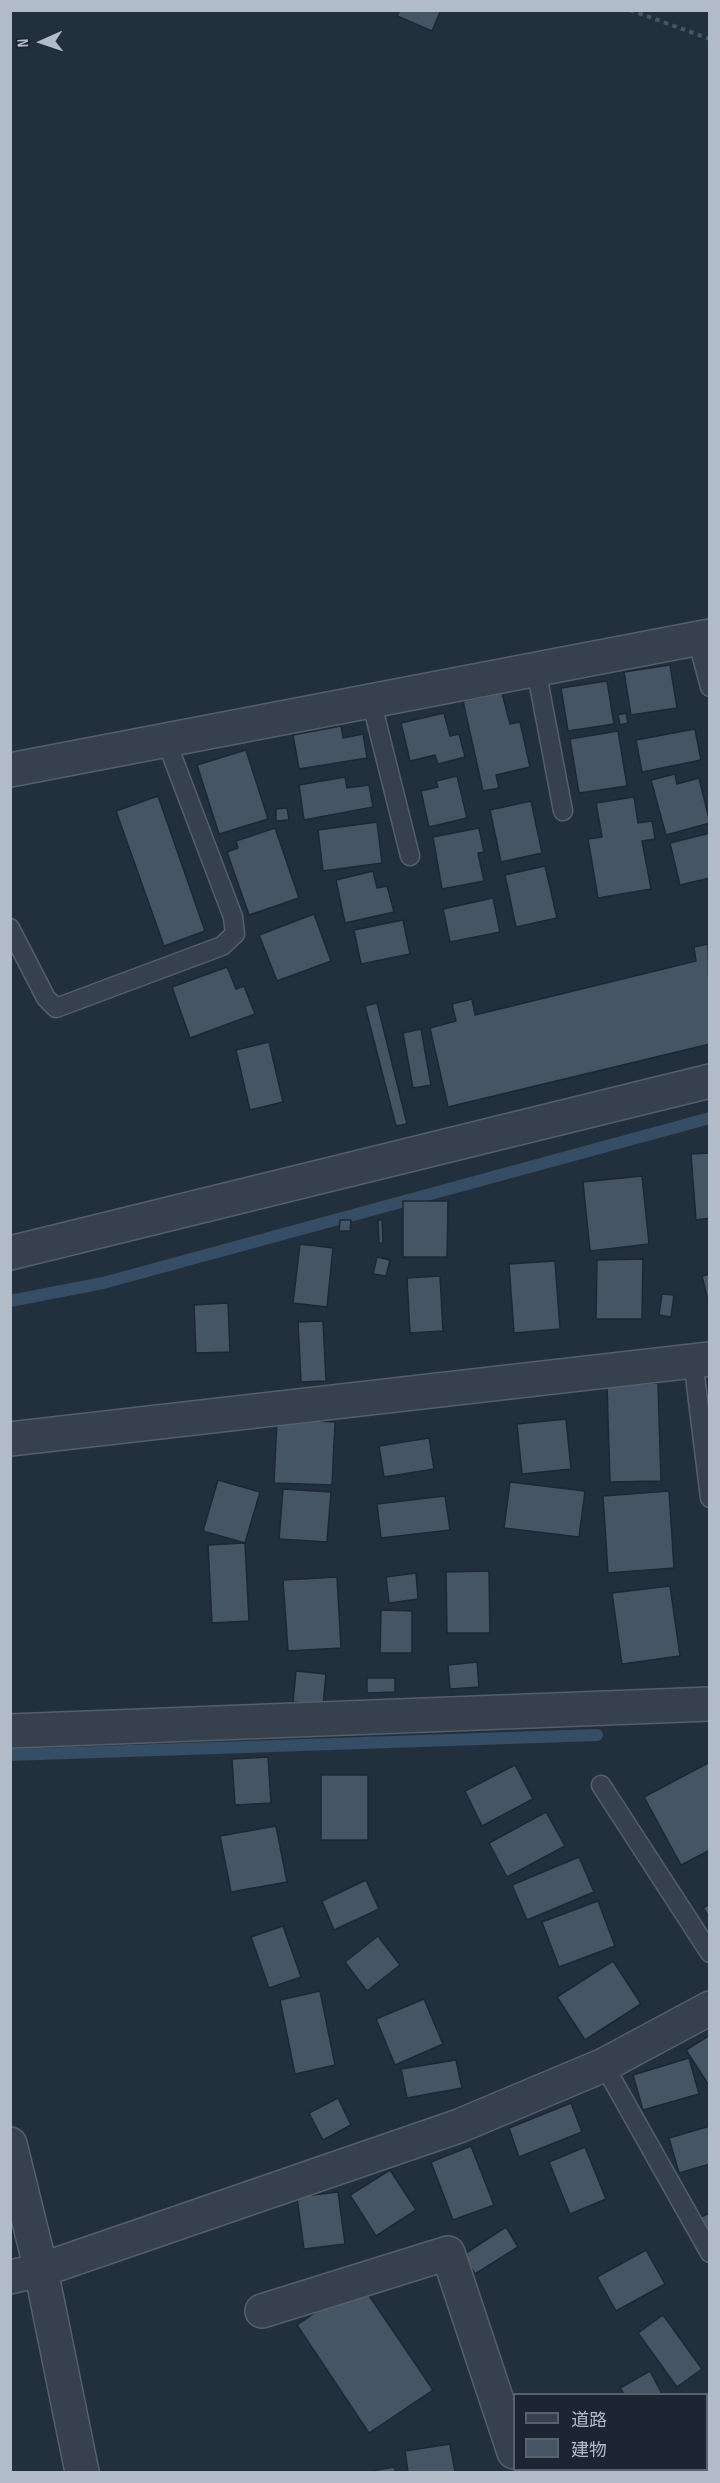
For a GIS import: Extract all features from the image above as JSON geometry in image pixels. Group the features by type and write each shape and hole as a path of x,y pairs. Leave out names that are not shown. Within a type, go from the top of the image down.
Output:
{"street":[{"path":"10,770 703,637"},
{"path":"10,1253 710,1081"},
{"path":"10,1439 701,1360"},
{"path":"10,1731 710,1704"},
{"path":"26,2274 459,2126 604,2066 710,2008"},
{"path":"10,2144 26,2274 82,2472"},
{"path":"262,2311 448,2253 513,2448"}],"lane":[{"path":"703,637 710,687"},
{"path":"536,669 563,811"},
{"path":"371,700 410,856"},
{"path":"10,928 46,998 56,1008 222,946 235,934 232,917 166,740"},
{"path":"701,1360 710,1498"},
{"path":"601,1785 710,1953"},
{"path":"604,2066 710,2253"}],"path":[{"path":"630,10 710,39"}],"building":[{"path":"400,10 441,10 432,31 397,16"},
{"path":"670,665 677,708 631,715 624,672"},
{"path":"607,681 614,724 568,731 561,688"},
{"path":"502,693 510,724 520,722 530,767 496,775 499,788 483,791 463,701"},
{"path":"444,713 450,736 459,734 465,757 438,764 435,755 410,761 401,723"},
{"path":"626,713 628,723 620,725 618,715"},
{"path":"341,726 343,738 363,734 367,758 299,769 293,735"},
{"path":"695,729 701,760 642,772 636,740"},
{"path":"618,731 627,786 579,793 570,739"},
{"path":"246,750 268,819 219,834 197,765"},
{"path":"675,774 677,784 699,778 710,823 666,835 651,780"},
{"path":"457,776 467,818 429,827 421,791 438,787 436,781"},
{"path":"345,777 347,788 369,785 373,807 304,820 299,785"},
{"path":"158,796 205,931 164,946 116,811"},
{"path":"634,797 638,823 652,821 655,839 642,841 651,889 598,898 588,839 602,837 596,803"},
{"path":"531,801 542,853 501,862 490,810"},
{"path":"287,808 289,820 276,821 276,809"},
{"path":"377,822 382,863 323,871 318,830"},
{"path":"275,828 299,898 249,915 227,852 238,848 236,841"},
{"path":"479,828 484,852 478,853 484,881 442,889 433,837"},
{"path":"710,833 710,878 680,885 670,843"},
{"path":"545,866 557,918 516,927 505,875"},
{"path":"373,871 377,888 387,886 394,912 345,923 336,880"},
{"path":"493,898 500,932 450,942 443,909"},
{"path":"314,914 331,961 277,981 259,935"},
{"path":"403,920 410,954 361,964 354,930"},
{"path":"708,944 710,1044 448,1107 430,1028 456,1021 452,1004 472,999 475,1015 696,961 694,947"},
{"path":"227,967 236,989 244,986 255,1014 190,1038 172,987"},
{"path":"377,1003 407,1124 396,1126 365,1006"},
{"path":"421,1029 431,1085 413,1088 403,1033"},
{"path":"269,1042 283,1102 250,1110 236,1050"},
{"path":"710,1153 710,1218 696,1220 691,1154"},
{"path":"642,1176 649,1244 590,1251 583,1182"},
{"path":"403,1201 448,1201 447,1257 403,1257"},
{"path":"340,1220 351,1220 350,1231 339,1231"},
{"path":"378,1220 382,1220 383,1243 379,1243"},
{"path":"300,1244 333,1248 327,1307 293,1303"},
{"path":"377,1257 390,1260 386,1276 373,1274"},
{"path":"643,1259 642,1319 596,1319 597,1260"},
{"path":"555,1261 560,1329 514,1333 509,1264"},
{"path":"710,1274 710,1309 702,1276"},
{"path":"440,1276 443,1331 410,1333 407,1278"},
{"path":"662,1294 674,1295 671,1317 659,1315"},
{"path":"228,1303 230,1352 196,1353 194,1305"},
{"path":"323,1321 326,1381 301,1382 298,1322"},
{"path":"658,1383 661,1481 610,1482 607,1385"},
{"path":"277,1419 335,1422 332,1485 274,1483"},
{"path":"566,1419 571,1469 522,1474 517,1424"},
{"path":"429,1438 434,1469 384,1477 379,1446"},
{"path":"218,1480 260,1492 245,1543 203,1531"},
{"path":"510,1482 585,1491 579,1537 504,1528"},
{"path":"283,1489 331,1492 327,1542 279,1539"},
{"path":"669,1491 674,1568 608,1573 603,1496"},
{"path":"445,1496 450,1530 381,1538 377,1504"},
{"path":"245,1543 249,1621 212,1623 208,1545"},
{"path":"489,1571 490,1633 447,1633 446,1572"},
{"path":"416,1573 418,1599 389,1603 386,1577"},
{"path":"337,1577 341,1648 288,1651 283,1580"},
{"path":"670,1586 680,1656 622,1664 612,1593"},
{"path":"381,1610 412,1611 412,1653 380,1653"},
{"path":"477,1662 479,1687 450,1689 448,1665"},
{"path":"296,1671 326,1674 323,1705 293,1702"},
{"path":"367,1678 395,1678 395,1692 367,1693"},
{"path":"268,1757 271,1803 235,1805 232,1759"},
{"path":"710,1762 710,1850 681,1865 644,1797"},
{"path":"515,1765 533,1799 482,1826 465,1791"},
{"path":"321,1775 368,1775 368,1840 321,1840"},
{"path":"546,1812 565,1846 507,1877 489,1843"},
{"path":"276,1826 287,1882 231,1892 220,1836"},
{"path":"579,1857 594,1892 527,1920 512,1885"},
{"path":"366,1880 379,1909 334,1930 322,1901"},
{"path":"598,1901 615,1946 559,1967 542,1922"},
{"path":"710,1904 710,1918 703,1908"},
{"path":"283,1926 301,1977 269,1988 251,1937"},
{"path":"378,1936 400,1965 367,1991 345,1962"},
{"path":"613,1961 641,2004 585,2040 557,1997"},
{"path":"320,1991 335,2065 295,2074 280,2000"},
{"path":"424,1999 443,2044 395,2065 376,2019"},
{"path":"710,2035 710,2087 686,2050"},
{"path":"689,2058 699,2094 643,2110 633,2075"},
{"path":"456,2060 462,2088 407,2098 401,2069"},
{"path":"338,2098 351,2125 323,2140 309,2113"},
{"path":"571,2103 582,2132 519,2157 509,2128"},
{"path":"710,2126 710,2164 679,2173 669,2138"},
{"path":"471,2146 494,2205 453,2220 431,2162"},
{"path":"585,2147 606,2199 570,2214 549,2162"},
{"path":"390,2170 416,2210 376,2236 350,2195"},
{"path":"338,2192 345,2244 304,2249 297,2197"},
{"path":"710,2213 710,2242 698,2218"},
{"path":"506,2227 518,2247 475,2274 463,2255"},
{"path":"646,2250 665,2284 616,2311 597,2277"},
{"path":"360,2282 433,2390 369,2433 297,2325"},
{"path":"663,2315 702,2369 677,2387 638,2333"},
{"path":"650,2371 661,2393 623,2393 620,2388"},
{"path":"450,2444 455,2472 408,2472 405,2451"},
{"path":"394,2467 396,2472 366,2472"},
{"path":"542,2471 598,2471 594,2472"}],"waterway":[{"path":"10,1301 103,1283 710,1118"},
{"path":"10,1755 597,1735"}]}
